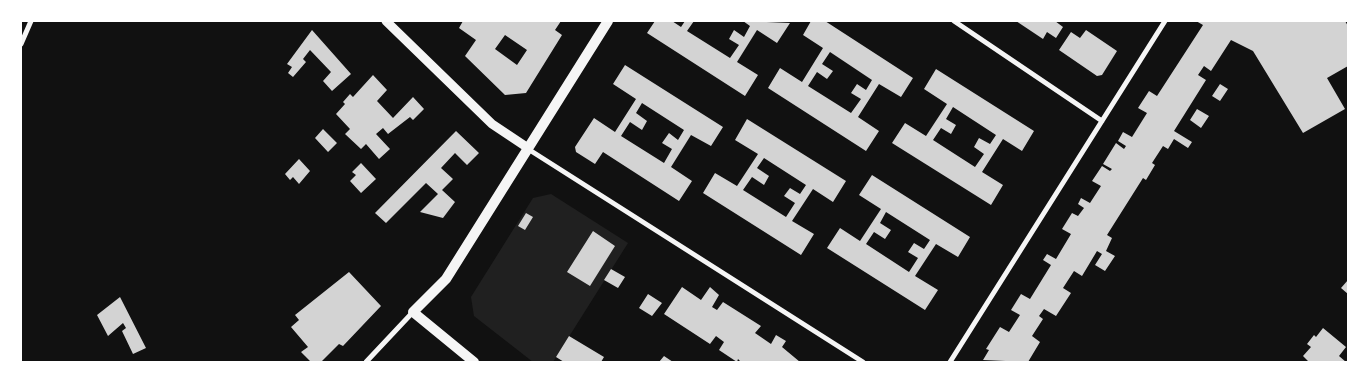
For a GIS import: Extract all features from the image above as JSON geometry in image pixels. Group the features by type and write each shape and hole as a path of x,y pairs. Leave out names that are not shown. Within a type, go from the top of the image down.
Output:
{"main road":[{"path":"474,362 413,312 446,279 608,21"}],"street":[{"path":"21,44 31,21"},
{"path":"386,21 492,124 863,362"},
{"path":"954,21 1102,121"},
{"path":"950,362 1165,21"},
{"path":"366,362 413,312"}],"shaded area":[{"path":"551,194 628,243 553,362 533,362 474,316 471,297 533,198"}],"building":[{"path":"463,21 561,21 555,30 562,35 526,93 505,95 465,56 476,40 459,28","holes":["505,35 527,50 517,65 495,49"]},
{"path":"655,21 672,21 681,27 685,21 694,21 687,31 730,58 739,45 729,39 734,30 744,37 750,26 743,21 790,23 777,43 757,30 737,62 758,75 745,96 647,33"},
{"path":"811,21 825,21 913,78 901,97 879,84 858,117 879,131 866,151 768,88 780,68 802,82 823,48 803,35","holes":["830,52 872,80 866,90 857,84 851,93 861,99 851,113 808,86 817,72 827,79 833,71 822,64"]},
{"path":"1016,21 1055,21 1063,27 1056,38 1047,32 1043,39"},
{"path":"1196,21 1345,21 1348,26 1348,66 1327,78 1345,109 1303,133 1253,51 1231,40 1211,71 1204,66 1198,75 1206,80 1174,131 1192,142 1188,148 1174,139 1168,149 1163,146 1152,163 1155,165 1146,180 1143,178 1107,235 1112,238 1106,251 1115,256 1105,271 1095,265 1102,254 1097,251 1082,276 1074,271 1063,288 1071,293 1056,316 1044,309 1039,316 1043,319 1032,336 1040,342 1028,362 983,360 989,350 986,349 1000,327 1009,332 1020,315 1011,310 1021,294 1030,299 1051,265 1043,260 1047,254 1056,259 1071,234 1062,229 1072,213 1078,216 1084,208 1078,204 1081,198 1090,203 1101,186 1092,181 1102,166 1110,171 1112,169 1103,164 1116,143 1124,149 1126,146 1118,141 1123,132 1132,137 1147,113 1138,108 1149,91 1157,96 1203,25"},
{"path":"312,30 351,74 332,91 323,81 331,72 310,50 303,59 306,62 293,77 288,73 292,67 287,64"},
{"path":"1086,30 1117,51 1102,75 1097,76 1059,50 1071,32 1080,38"},
{"path":"625,65 723,127 711,146 691,135 671,167 692,181 679,201 603,152 595,164 576,152 575,147 594,118 615,132 636,99 613,84","holes":["642,103 684,130 678,140 669,133 662,143 672,149 664,163 621,136 630,122 642,130 647,121 636,113"]},
{"path":"936,69 1034,131 1022,151 1003,139 982,172 1003,185 991,205 892,143 905,123 926,136 947,104 924,89","holes":["953,107 996,135 990,144 979,138 974,147 984,154 975,167 933,140 941,128 951,134 956,125 946,119"]},
{"path":"373,75 387,90 377,101 393,118 413,97 424,109 413,120 410,117 388,134 383,128 376,134 390,149 379,159 366,144 361,149 345,134 350,129 336,114 345,104 343,102 350,94 353,97"},
{"path":"1220,84 1228,89 1220,101 1212,96"},
{"path":"1197,109 1209,116 1201,128 1190,120"},
{"path":"747,119 846,181 833,202 813,189 792,221 814,234 801,255 703,193 715,173 737,186 758,154 735,140","holes":["764,158 806,185 800,194 790,188 784,196 795,203 786,217 743,190 752,177 764,185 769,176 757,168"]},
{"path":"323,129 337,143 328,152 315,138"},
{"path":"456,131 479,153 467,165 455,153 441,168 453,179 442,190 455,202 443,218 420,212 438,194 426,183 386,223 375,213"},
{"path":"299,159 310,171 299,184 293,177 290,180 285,174"},
{"path":"361,163 376,179 361,193 350,181 356,175 352,172"},
{"path":"872,175 970,237 958,257 936,244 915,276 938,290 925,310 827,248 840,228 860,241 881,209 859,195","holes":["886,212 930,240 924,249 914,243 908,252 918,258 909,272 866,244 874,232 885,239 891,230 880,223"]},
{"path":"526,213 533,217 525,230 518,226"},
{"path":"593,231 615,246 590,286 567,272"},
{"path":"611,269 625,277 618,288 604,280"},
{"path":"349,272 381,306 343,346 339,344 321,362 311,362 301,352 308,347 291,327 299,320 295,315"},
{"path":"1348,280 1348,294 1341,288"},
{"path":"682,287 701,300 710,287 719,295 712,307 717,310 723,302 761,326 755,333 771,344 776,335 786,341 782,347 800,362 741,362 738,359 737,362 719,350 724,342 716,336 710,344 664,314"},
{"path":"648,294 662,303 652,316 639,308"},
{"path":"120,297 146,348 133,354 122,331 126,328 123,323 108,336 97,315"},
{"path":"1323,328 1346,347 1339,356 1346,362 1309,362 1303,356 1311,347 1307,344"},
{"path":"569,336 604,357 601,362 564,362 556,357"},
{"path":"664,356 673,362 659,362"}]}
